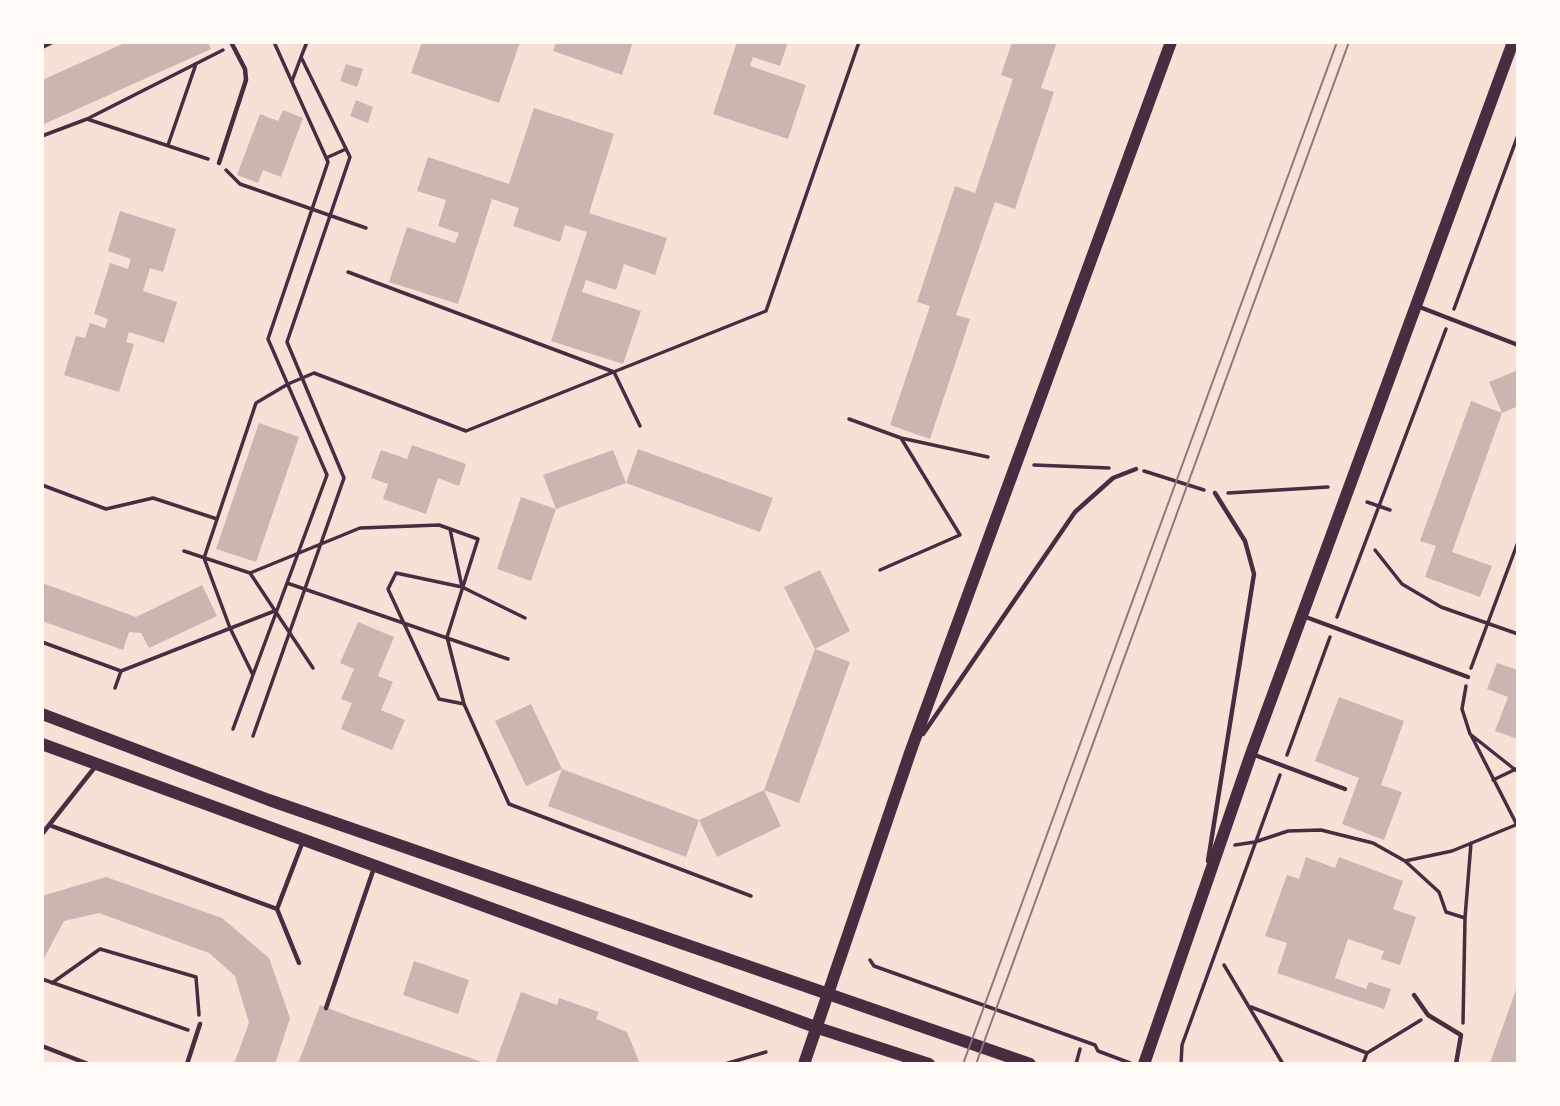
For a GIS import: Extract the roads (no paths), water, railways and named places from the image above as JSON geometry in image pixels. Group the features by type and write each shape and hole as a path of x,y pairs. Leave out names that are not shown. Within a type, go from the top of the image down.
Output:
{"street":[{"path":"804,1064 911,750 1171,42"},
{"path":"1144,1064 1251,754 1513,42"},
{"path":"42,714 269,800 1030,1064"},
{"path":"42,744 818,1028 929,1064"}],"lane":[{"path":"42,47 51,42"},
{"path":"219,163 246,80 245,69 232,44"},
{"path":"1416,306 1518,345"},
{"path":"911,750 1075,512 1112,478 1136,469"},
{"path":"1203,892 1254,574 1245,541 1215,493"},
{"path":"1302,616 1468,677"},
{"path":"1251,754 1345,789"},
{"path":"42,834 98,764"},
{"path":"49,825 277,909"},
{"path":"299,963 277,909 304,838"},
{"path":"326,1007 375,864"},
{"path":"1414,995 1428,1015 1461,1035 1456,1064"},
{"path":"187,1064 200,1024"},
{"path":"42,1046 88,1064"}],"tram line":[{"path":"963,1064 1337,42"},
{"path":"976,1064 1349,42"}]}
